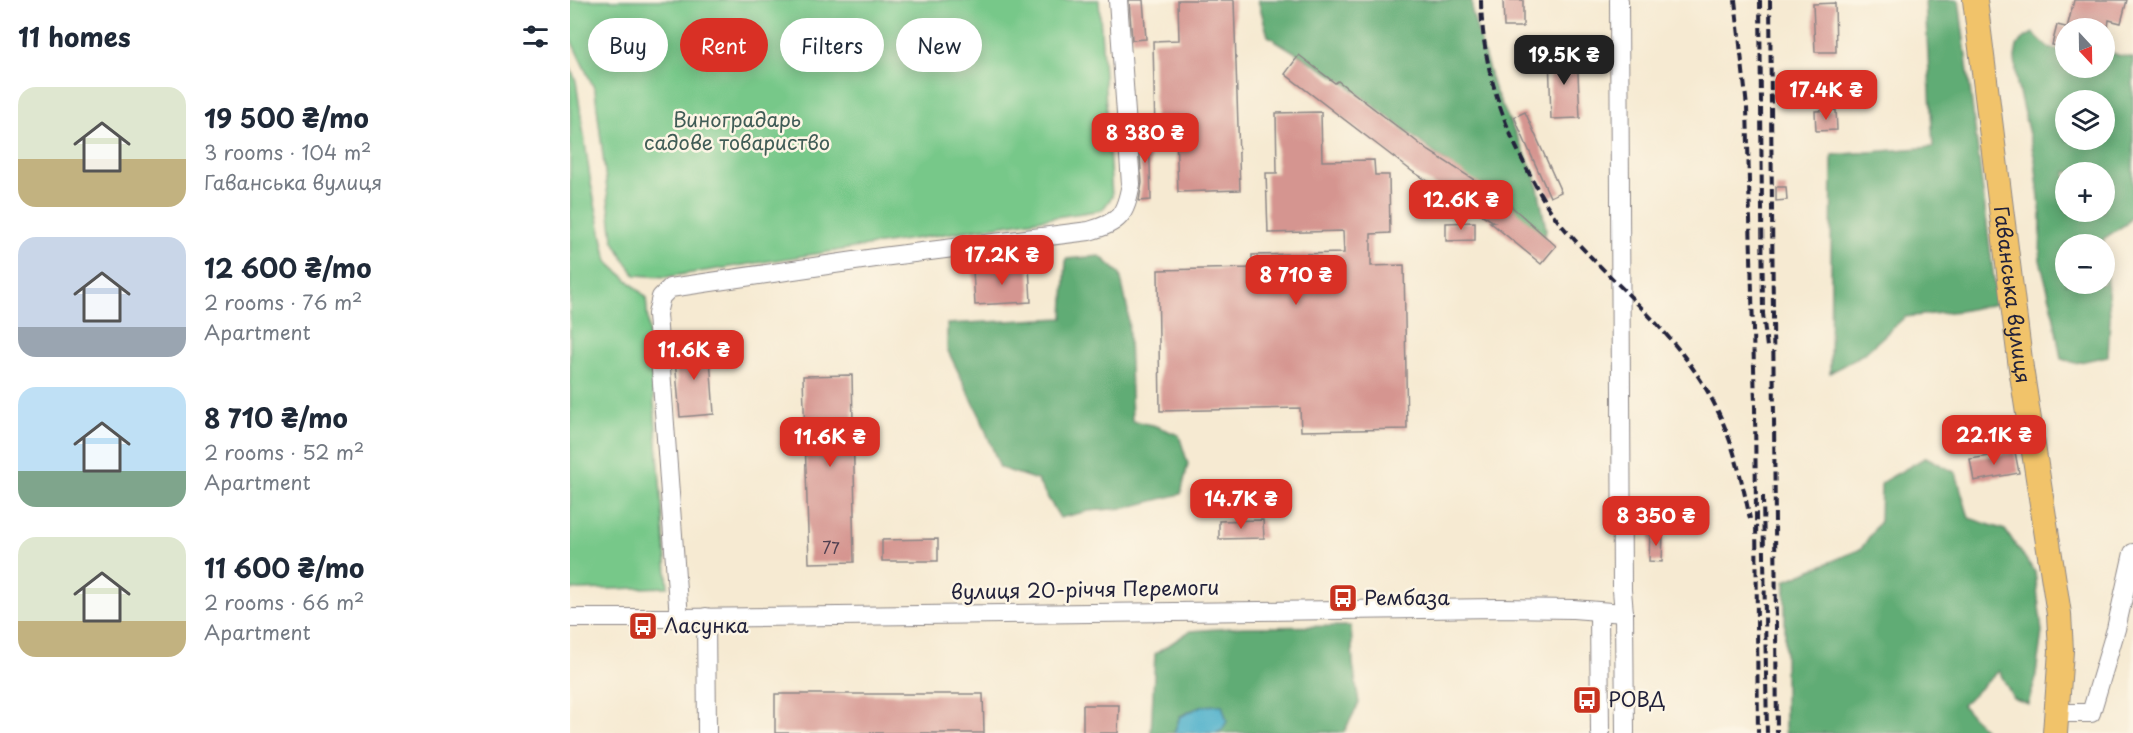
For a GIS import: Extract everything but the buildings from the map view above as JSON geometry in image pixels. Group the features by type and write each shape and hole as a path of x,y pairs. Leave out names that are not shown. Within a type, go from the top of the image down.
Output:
{"main road":[{"name":"Гаванська вулиця","path":"1975,0 2021,368 2059,614 2061,651 2056,723"}],"street":[{"path":"679,618 657,314 661,297 670,288 1089,231 1112,224 1126,207 1131,184 1118,0"},
{"path":"1618,0 1625,733"},
{"path":"2056,723 2091,713 2116,628 2133,553"},
{"name":"вулиця 20-річчя Перемоги","path":"570,618 1499,608 1573,609 1624,613"},
{"path":"1599,612 1600,733"},
{"path":"706,617 706,733"}],"green space":[{"name":"Виноградарь садове товариство","path":"570,0 1099,0 1112,197 1102,210 666,277 635,275 613,239 595,90 570,38"},
{"path":"1258,0 1472,0 1472,12 1494,88 1536,177 1546,229 1545,236 1342,81 1268,36"},
{"path":"1925,0 1959,0 1997,304 1905,317 1865,353 1830,373 1832,155 1933,147"},
{"path":"2033,33 2048,47 2055,49 2055,78 2115,78 2115,54 2133,58 2133,215 2126,224 2111,234 2055,234 2055,294 2108,294 2110,317 2108,356 2075,363 2061,359 2051,302 2040,260 2041,217 2035,160 2017,84 2015,57 2021,40"},
{"path":"570,67 576,81 591,184 607,261 646,297 668,587 570,589"},
{"path":"1100,256 1120,274 1128,311 1132,421 1153,425 1179,435 1188,464 1181,494 1125,508 1088,511 1060,518 1037,480 1000,468 980,416 947,349 947,324 1063,318 1066,259"},
{"path":"1926,457 1956,473 1969,518 2005,530 2035,572 2042,632 2035,681 2028,704 2013,698 1999,671 1962,705 1988,733 1785,733 1785,581 1861,549 1880,521 1881,483"},
{"path":"1351,626 1353,664 1359,703 1344,732 1216,733 1227,721 1221,705 1201,706 1180,716 1174,733 1151,733 1155,654 1190,631 1243,627"}],"water":[{"path":"1222,705 1227,721 1222,730 1216,733 1174,733 1180,717 1201,706"}],"railway":[{"path":"1481,0 1485,45 1494,89 1509,131 1529,173 1540,194 1563,227 1659,327 1694,370 1717,409 1729,439 1739,470 1750,519"},
{"path":"1735,0 1747,107 1755,405 1758,733"},
{"path":"1760,0 1763,314 1767,347"},
{"path":"1770,0 1777,733"},
{"path":"1763,496 1767,733"}],"place":[{"name":"Рембаза","path":"1343,598"},
{"name":"Ласунка","path":"643,626"},
{"name":"РОВД","path":"1587,700"}]}
